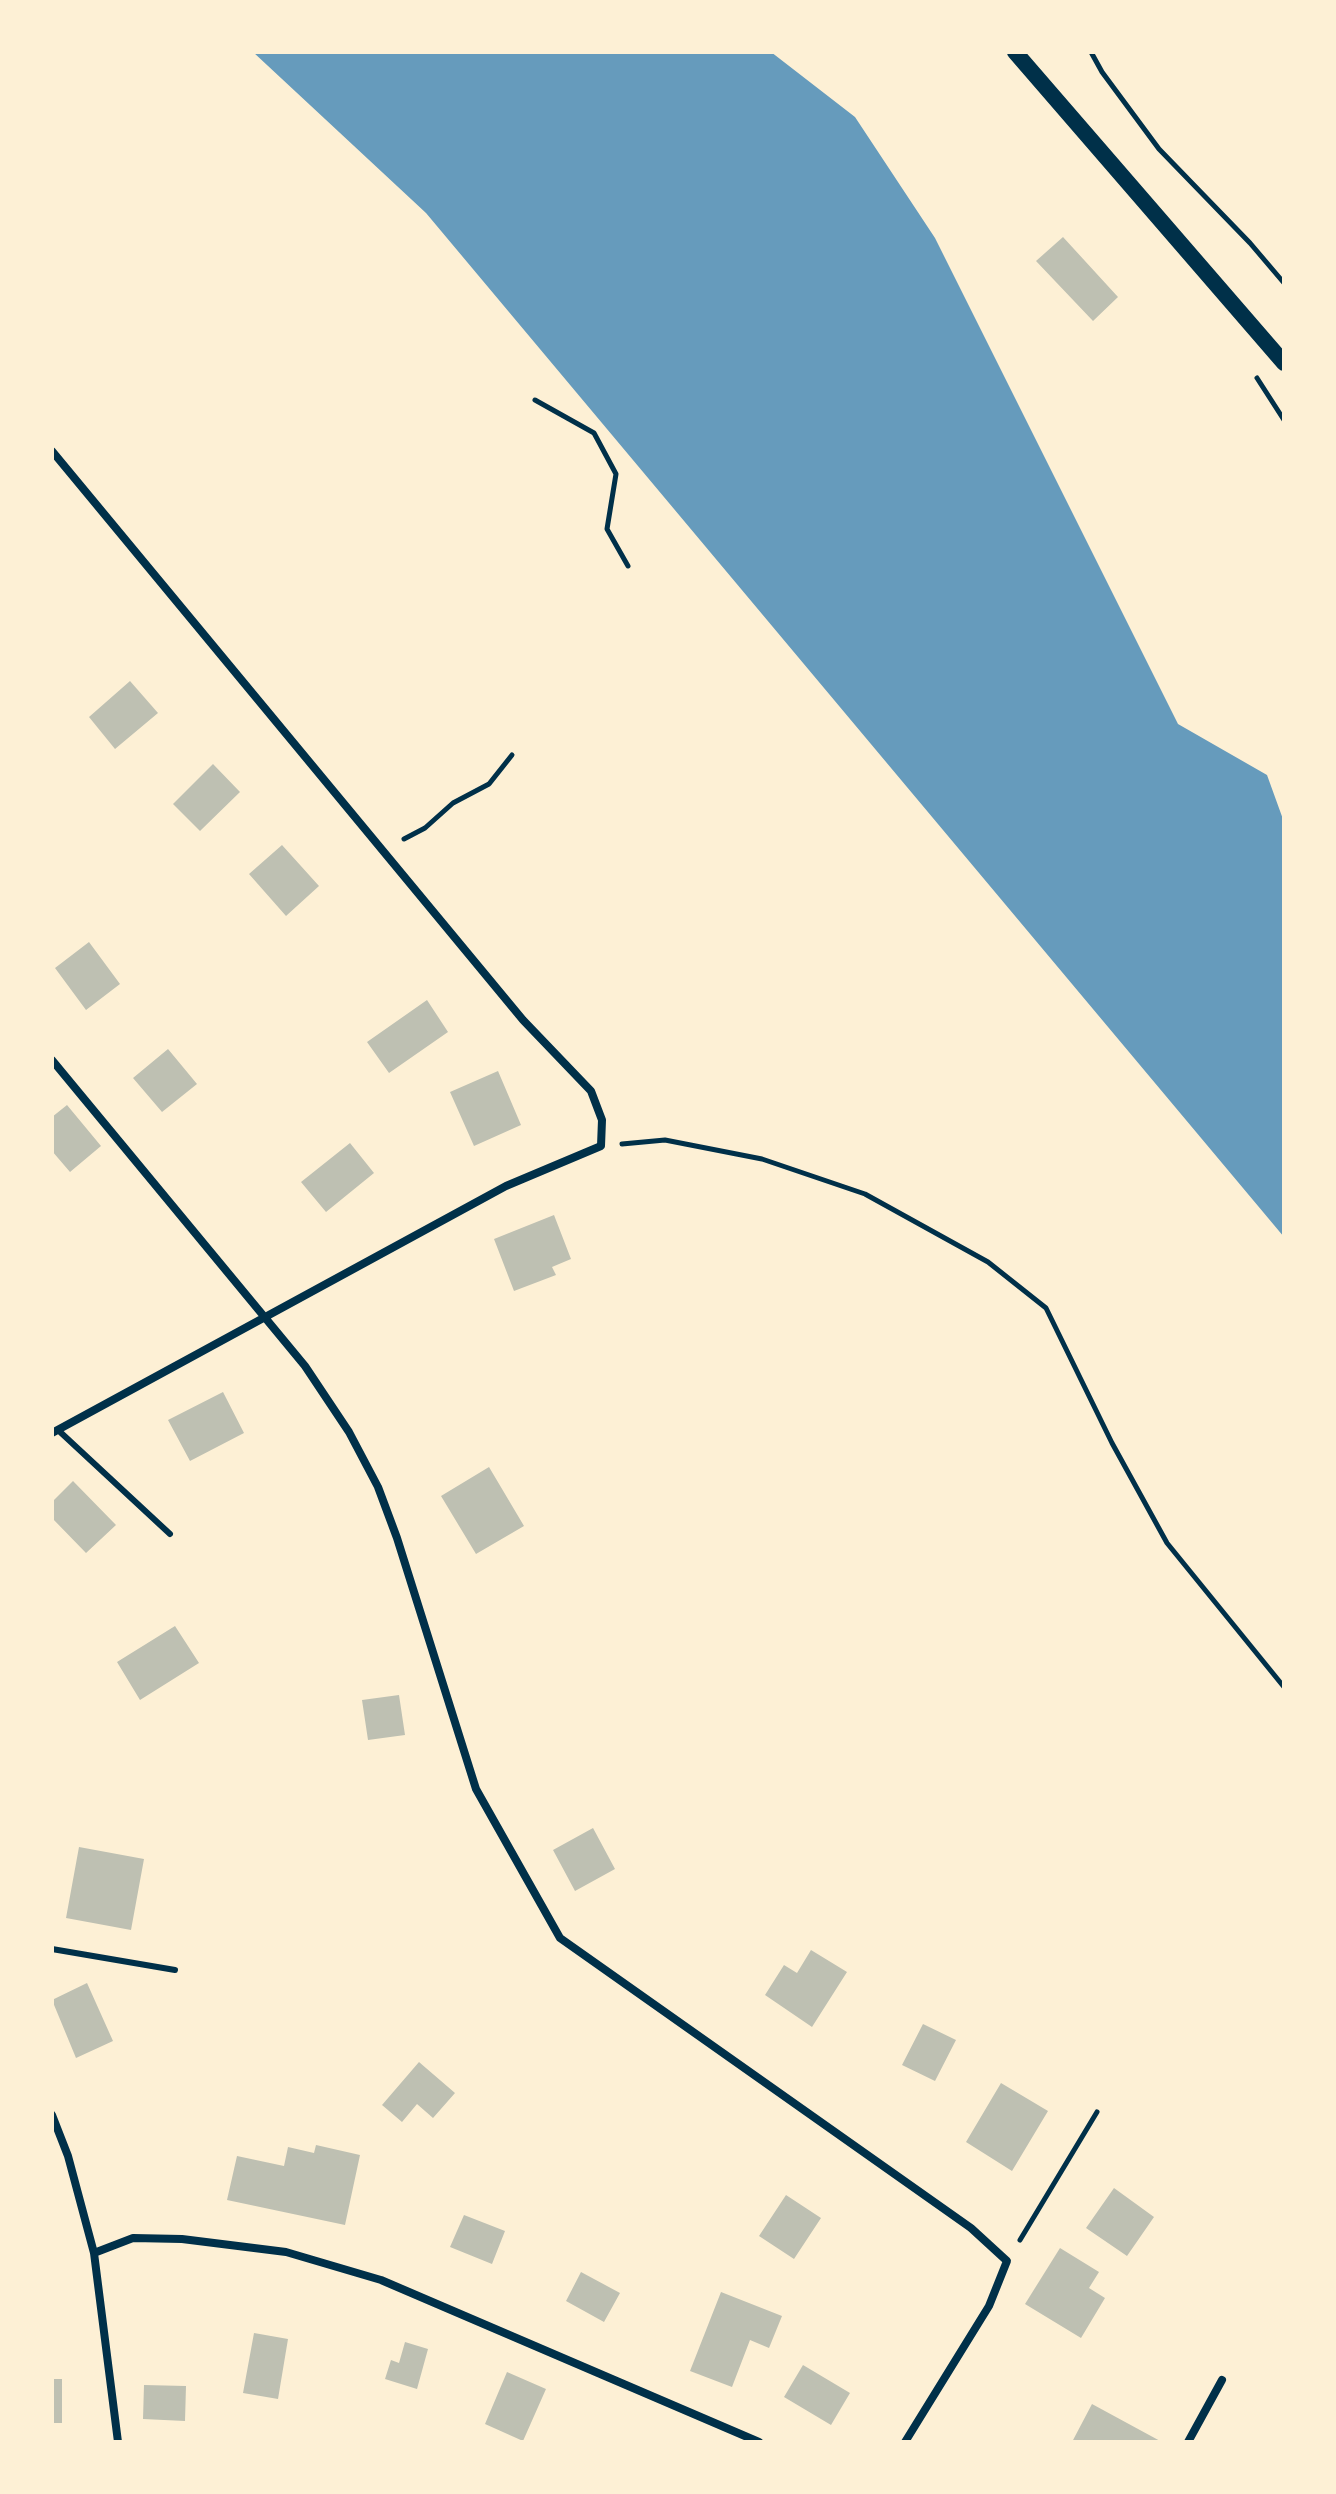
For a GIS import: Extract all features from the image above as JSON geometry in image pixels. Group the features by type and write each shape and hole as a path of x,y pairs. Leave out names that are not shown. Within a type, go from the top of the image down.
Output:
{"main road":[{"path":"1015,52 1284,363"}],"street":[{"path":"52,451 523,1020 591,1091 602,1120 601,1146 506,1186 55,1431"},
{"path":"52,1060 305,1366 349,1432 378,1487 476,1789 560,1938 971,2228 1007,2261 989,2306 905,2442"},
{"path":"52,2115 68,2156 94,2253 118,2442"},
{"path":"94,2253 133,2238 182,2239 286,2252 381,2280 759,2442"},
{"path":"1188,2442 1222,2380"}],"lane":[{"path":"55,1431 170,1534"},
{"path":"52,1949 175,1970"}],"path":[{"path":"1091,52 1159,149 1284,283"},
{"path":"535,400 594,433 616,474 607,529 628,566"},
{"path":"382,850 425,828 453,803 489,784 512,755"},
{"path":"601,1146 665,1140 762,1159 865,1194 988,1262 1046,1308 1112,1443 1167,1543 1284,1687"},
{"path":"1007,2261 1097,2112"}],"water":[{"path":"253,52 771,52 855,117 935,238 1178,724 1267,775 1284,822 1284,1237 426,213"}],"building":[{"path":"1063,237 1118,297 1093,321 1036,261"},
{"path":"130,681 158,713 115,749 89,717"},
{"path":"213,764 240,792 200,831 173,804"},
{"path":"282,845 319,886 286,916 249,874"},
{"path":"89,942 120,984 86,1010 55,968"},
{"path":"427,1000 448,1032 389,1073 367,1042"},
{"path":"168,1049 197,1084 162,1112 133,1078"},
{"path":"498,1071 521,1125 474,1146 450,1092"},
{"path":"67,1105 101,1146 70,1172 52,1151 52,1117"},
{"path":"350,1143 374,1173 326,1212 301,1182"},
{"path":"554,1215 571,1259 552,1267 556,1275 514,1291 494,1239"},
{"path":"223,1392 244,1433 190,1461 168,1420"},
{"path":"489,1467 524,1526 476,1554 441,1496"},
{"path":"73,1481 116,1525 86,1553 52,1518 52,1502"},
{"path":"175,1626 199,1663 140,1700 117,1662"},
{"path":"399,1695 405,1735 368,1740 362,1700"},
{"path":"593,1828 615,1869 575,1891 553,1850"},
{"path":"79,1847 144,1859 131,1930 66,1918"},
{"path":"811,1950 847,1972 812,2027 765,1995 784,1965 797,1973"},
{"path":"87,1983 113,2041 76,2058 52,2000"},
{"path":"923,2024 956,2040 935,2081 902,2065"},
{"path":"419,2062 455,2093 433,2118 417,2104 402,2122 382,2105"},
{"path":"1001,2083 1048,2111 1012,2171 966,2142"},
{"path":"316,2145 360,2155 345,2225 227,2200 237,2156 284,2166 288,2147 314,2153"},
{"path":"1114,2188 1154,2217 1127,2256 1086,2228"},
{"path":"786,2195 821,2218 794,2259 759,2236"},
{"path":"464,2215 505,2231 492,2264 450,2247"},
{"path":"1060,2248 1099,2272 1089,2288 1105,2298 1081,2338 1025,2304"},
{"path":"581,2272 620,2293 604,2322 566,2301"},
{"path":"721,2292 782,2316 769,2348 750,2340 732,2387 690,2371"},
{"path":"254,2333 288,2339 278,2399 243,2393"},
{"path":"405,2342 428,2349 417,2389 385,2379 391,2360 399,2363"},
{"path":"803,2365 850,2393 831,2425 784,2397"},
{"path":"507,2372 546,2389 523,2441 485,2424"},
{"path":"52,2379 62,2379 62,2423 52,2423"},
{"path":"144,2385 186,2386 185,2421 143,2419"},
{"path":"1092,2404 1162,2442 1072,2442"}]}
